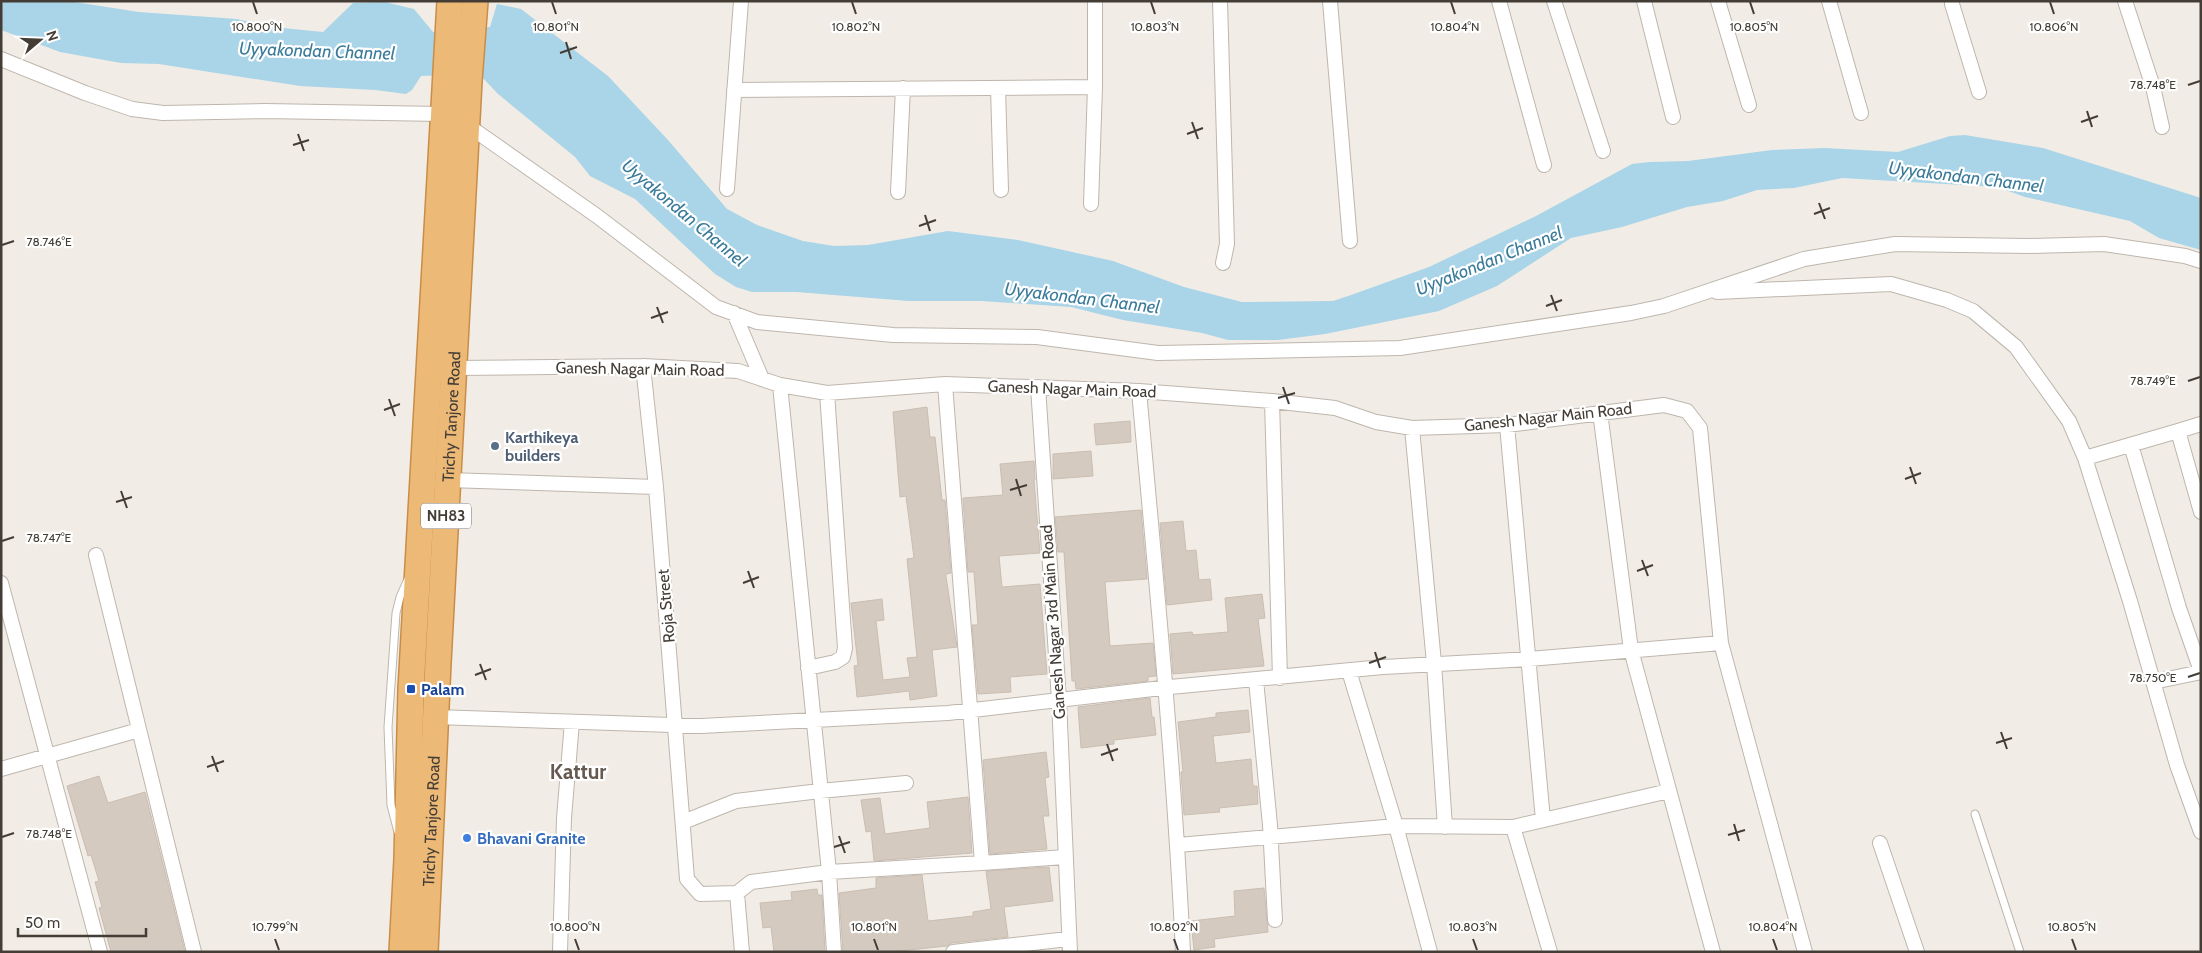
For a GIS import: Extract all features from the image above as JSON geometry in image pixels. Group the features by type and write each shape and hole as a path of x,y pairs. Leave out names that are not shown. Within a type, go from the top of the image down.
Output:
{"highway":[{"name":"Trichy Tanjore Road","path":"425,952 435,717 468,81 474,7"},
{"name":"Trichy Tanjore Road","path":"402,952 407,859 411,689 449,9"}],"street":[{"path":"727,189 741,1"},
{"path":"1091,204 1095,87 1095,1"},
{"path":"1220,1 1227,244 1223,263"},
{"path":"1330,1 1350,241"},
{"path":"1499,1 1544,165"},
{"path":"1554,1 1603,151"},
{"path":"1644,1 1673,117"},
{"path":"1718,1 1750,105"},
{"path":"1829,1 1861,113"},
{"path":"2125,1 2153,87 2162,127"},
{"path":"1954,2 1979,92"},
{"path":"1,60 85,93 132,109 148,111 442,114 467,125 598,216 716,307 757,322 873,333 1037,336 1158,354 1400,348 1631,313 1664,306 1804,259 1895,244 2028,246 2104,244 2185,256 2201,261"},
{"path":"734,90 1095,87"},
{"path":"898,192 903,88"},
{"path":"998,88 1001,190"},
{"path":"1699,293 1891,284 1947,300 1973,311 2016,348 2069,421 2085,458 2130,601 2177,765 2201,832"},
{"path":"734,314 762,379"},
{"name":"Ganesh Nagar Main Road","path":"454,368 643,366 738,372 780,385 827,393 945,384 1139,391 1272,401 1335,408 1376,422 1412,428 1507,425 1664,405 1687,411 1700,428 1721,643"},
{"name":"Roja Street","path":"643,366 656,487 687,879 700,894 737,893"},
{"path":"945,384 982,863"},
{"path":"780,385 820,791 830,872 834,952"},
{"name":"Ganesh Nagar 3rd Main Road","path":"1038,387 1059,700 1069,945"},
{"path":"1139,391 1166,688 1178,844 1183,952"},
{"path":"808,668 835,662 843,657 846,648 827,393"},
{"path":"1272,401 1280,678"},
{"path":"1600,412 1631,650 1713,952"},
{"path":"2085,458 2201,424"},
{"path":"1507,425 1543,820"},
{"path":"1412,428 1434,663 1445,827"},
{"path":"2178,431 2201,512"},
{"path":"2131,445 2179,608 2201,672 2153,682"},
{"path":"448,480 656,487"},
{"path":"96,555 194,952"},
{"path":"1,583 100,952"},
{"path":"435,717 701,726 813,720 971,710 1166,688 1434,663 1529,658 1721,643 1805,952"},
{"path":"1349,671 1396,826 1430,952"},
{"path":"1256,680 1271,837 1275,920"},
{"path":"560,952 564,818 572,722"},
{"path":"1,768 139,730"},
{"path":"683,822 736,801 820,791 906,784"},
{"path":"1178,844 1396,826 1513,827 1669,791"},
{"path":"1513,827 1550,952"},
{"path":"1880,843 1917,952"},
{"path":"742,952 737,893 751,882 830,872 1065,857"},
{"path":"953,952 1069,945"}],"lane":[{"path":"1975,814 2020,952"}],"water":[{"name":"Uyyakondan Channel","path":"1,1 68,1 139,12 237,19 273,27 323,32 353,3 385,2 414,9 433,32 490,27 497,4 521,9 608,76 668,140 727,209 757,225 803,241 834,246 868,245 948,231 1018,240 1113,261 1184,287 1242,302 1333,301 1351,295 1429,267 1536,216 1632,164 1688,161 1772,150 1825,148 1898,152 1950,136 1965,135 2043,148 2201,198 2201,250 2159,238 2130,221 2025,197 1997,187 1842,178 1794,188 1757,190 1723,201 1687,207 1622,227 1571,238 1497,286 1439,311 1325,334 1278,340 1228,340 1202,333 1123,320 1071,307 981,301 909,301 796,292 752,292 736,287 715,274 635,199 590,176 575,157 498,94 482,77 475,74 421,76 412,90 406,94 375,90 300,86 159,64 121,63 60,52 1,30"}],"building":[{"path":"927,407 930,437 935,437 942,500 945,500 951,573 946,574 946,577 957,647 932,650 937,696 910,700 909,691 857,697 854,666 858,665 851,603 882,599 884,620 876,621 883,680 910,677 907,658 917,657 907,559 914,558 906,496 900,497 893,412"},
{"path":"1130,421 1131,442 1096,445 1094,424"},
{"path":"1091,451 1093,476 1053,479 1053,454"},
{"path":"1034,461 1040,553 999,556 1002,587 1040,584 1047,674 1010,677 1011,692 978,694 972,625 978,625 974,572 968,572 963,498 1003,495 1000,464"},
{"path":"1141,510 1147,579 1105,582 1110,646 1153,643 1156,676 1148,677 1148,681 1076,689 1075,681 1072,681 1064,552 1058,552 1055,517"},
{"path":"1183,521 1186,551 1196,550 1199,580 1210,579 1212,600 1167,605 1160,523"},
{"path":"1262,594 1265,618 1258,619 1264,666 1173,674 1170,634 1192,632 1193,635 1228,632 1225,598"},
{"path":"1150,698 1156,735 1114,740 1114,744 1081,748 1078,707"},
{"path":"1248,710 1250,732 1213,736 1216,763 1251,759 1253,786 1257,786 1258,804 1219,808 1220,812 1184,815 1181,772 1183,772 1178,722 1216,717 1216,713"},
{"path":"1046,752 1049,777 1045,778 1049,816 1043,816 1047,849 990,854 983,760"},
{"path":"99,776 108,803 145,792 185,952 111,952 99,908 102,907 95,882 99,881 91,855 88,856 67,786"},
{"path":"968,797 972,853 874,861 871,831 866,832 861,800 880,798 885,834 930,828 927,802"},
{"path":"1049,867 1053,901 1004,907 1008,937 890,952 843,952 839,893 876,888 876,878 922,875 928,921 973,916 973,912 991,909 986,871"},
{"path":"1264,888 1268,932 1214,939 1215,947 1194,950 1191,921 1235,916 1234,891"},
{"path":"817,889 818,895 822,895 825,952 774,952 771,927 763,928 760,903 792,900 791,892"}],"place":[{"name":"Karthikeya builders","path":"495,446"},
{"name":"Palam","path":"411,689"},
{"name":"Bhavani Granite","path":"467,838"}],"district":[{"name":"Kattur","path":"578,771"}]}
